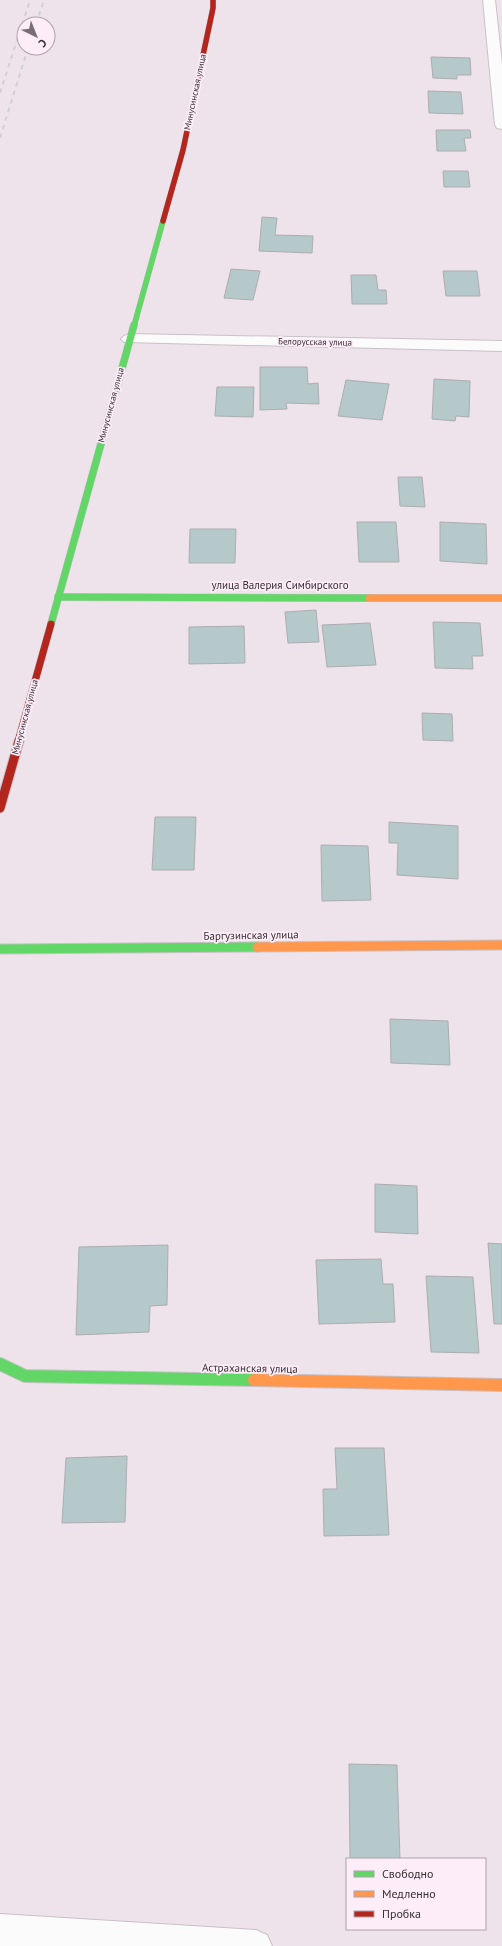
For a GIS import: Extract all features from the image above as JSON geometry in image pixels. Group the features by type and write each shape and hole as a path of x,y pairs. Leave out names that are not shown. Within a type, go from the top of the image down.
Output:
{"main road":[{"name":"Минусинская улица","path":"0,808 129,339 183,150 213,8 213,0"},
{"name":"улица Валерия Симбирского","path":"58,597 502,598"},
{"name":"Баргузинская улица","path":"0,949 502,945"},
{"name":"Астраханская улица","path":"0,1364 25,1376 502,1385"}],"street":[{"path":"489,0 502,125"},
{"name":"Белорусская улица","path":"129,339 502,346"},
{"path":"0,1930 256,1946"}],"building":[{"path":"431,57 470,58 471,75 457,75 457,79 433,78"},
{"path":"428,91 461,92 463,114 429,113"},
{"path":"436,130 470,130 471,138 464,138 466,151 437,151"},
{"path":"443,171 468,171 470,187 444,187"},
{"path":"262,217 277,218 275,235 313,236 312,253 259,251"},
{"path":"231,269 260,271 253,300 224,298"},
{"path":"443,271 477,271 480,296 446,296"},
{"path":"351,275 376,275 378,290 386,290 387,304 352,304"},
{"path":"260,367 307,367 308,384 318,383 319,404 286,403 287,409 260,410"},
{"path":"434,379 470,381 469,417 456,416 455,421 432,419"},
{"path":"346,380 389,384 382,420 338,416"},
{"path":"217,387 254,387 253,417 215,416"},
{"path":"398,477 422,477 425,507 400,506"},
{"path":"357,522 396,522 399,562 359,562"},
{"path":"440,522 486,524 487,564 440,561"},
{"path":"190,529 236,529 235,563 189,563"},
{"path":"316,610 319,642 288,643 285,612"},
{"path":"433,622 480,623 483,656 472,656 473,669 435,668"},
{"path":"370,623 376,665 327,667 322,625"},
{"path":"244,626 245,663 189,664 189,627"},
{"path":"422,713 452,714 453,741 423,740"},
{"path":"155,817 196,817 194,870 152,870"},
{"path":"389,822 458,826 458,879 397,875 398,843 389,843"},
{"path":"321,845 368,846 371,900 322,901"},
{"path":"390,1019 448,1021 450,1065 391,1063"},
{"path":"375,1184 417,1186 418,1234 375,1232"},
{"path":"488,1243 502,1244 502,1324 494,1324"},
{"path":"168,1245 167,1305 150,1306 149,1332 76,1335 79,1247"},
{"path":"381,1259 383,1284 393,1284 395,1322 319,1324 316,1260"},
{"path":"426,1276 473,1277 479,1353 431,1352"},
{"path":"335,1448 384,1448 389,1535 324,1536 323,1489 337,1489"},
{"path":"127,1456 125,1522 62,1523 66,1458"},
{"path":"349,1764 397,1765 400,1858 350,1858"}],"railway":[{"path":"0,93 30,0"},
{"path":"39,16 44,0"},
{"path":"0,138 26,56"}],"traffic: fast":[{"path":"51,624 163,221"},
{"path":"58,597 369,598"},
{"path":"0,949 257,947"},
{"path":"0,1364 25,1376 254,1380"}],"traffic: slow":[{"path":"369,598 502,598"},
{"path":"257,947 502,945"},
{"path":"254,1380 502,1385"}],"traffic: jam":[{"path":"163,221 183,150 213,8 213,0"},
{"path":"0,808 51,624"}]}
